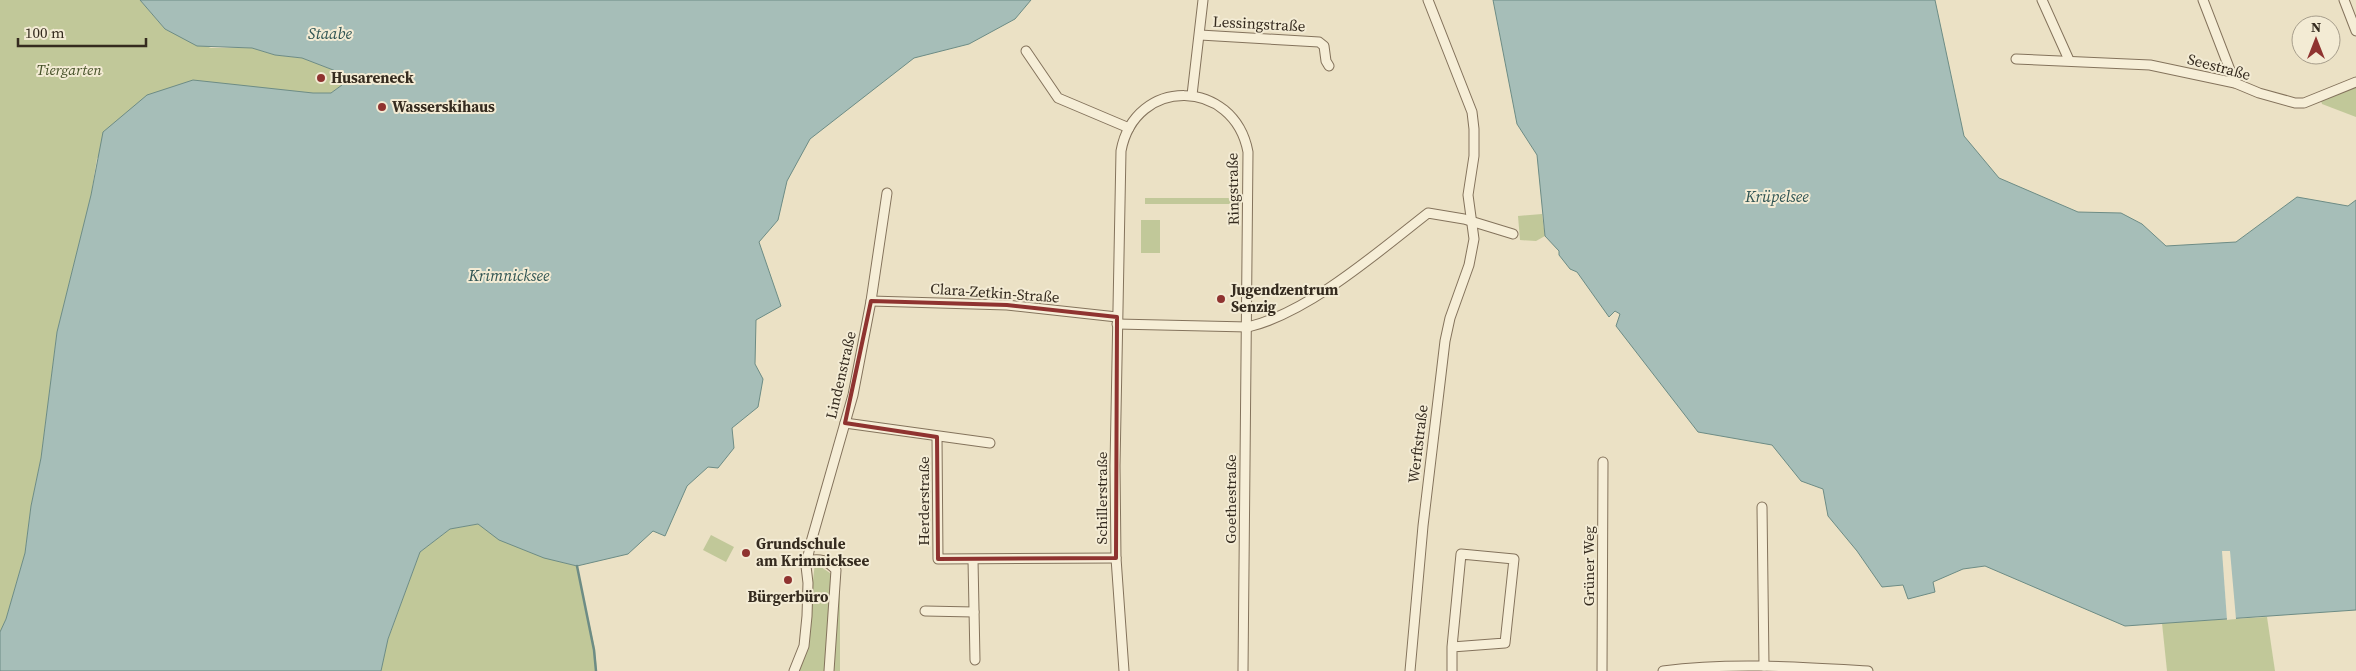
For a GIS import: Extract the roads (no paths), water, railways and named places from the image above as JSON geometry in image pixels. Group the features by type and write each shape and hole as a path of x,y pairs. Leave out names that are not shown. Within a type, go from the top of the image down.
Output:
{"street":[{"name":"Lessingstraße","path":"1192,95 1203,0"},
{"name":"Werftstraße","path":"1410,671 1423,526 1444,350 1450,318 1469,265 1474,239 1468,195 1475,146 1472,112 1428,0"},
{"path":"2042,0 2069,60"},
{"path":"2203,0 2235,83"},
{"path":"2344,0 2356,31"},
{"name":"Lessingstraße","path":"1200,35 1319,42 1324,46 1326,61 1329,66"},
{"path":"1026,51 1058,98 1129,128"},
{"name":"Seestraße","path":"2016,59 2150,65 2235,83 2259,93 2295,103 2304,103 2356,82"},
{"name":"Ringstraße","path":"1117,321 1122,151 1129,128 1142,111 1154,102 1176,96 1192,95 1215,103 1228,113 1239,126 1246,142 1248,165 1248,327"},
{"name":"Lindenstraße","path":"794,671 805,639 807,561 845,423 860,360 887,192"},
{"path":"1248,327 1266,323 1299,308 1428,213 1464,219 1473,224 1513,234"},
{"name":"Clara-Zetkin-Straße","path":"871,301 1007,304 1117,321 1248,327"},
{"name":"Schillerstraße","path":"1117,321 1116,558 1124,671"},
{"name":"Goethestraße","path":"1243,671 1248,327"},
{"name":"Herderstraße","path":"845,423 937,438 990,443"},
{"name":"Herderstraße","path":"937,438 938,559 1116,558"},
{"name":"Grüner Weg","path":"1602,671 1603,462"},
{"path":"1762,507 1764,666"},
{"path":"1452,647 1505,643 1514,559 1460,554 1452,647 1452,671"},
{"path":"807,561 818,558 829,562 836,570 829,671"},
{"path":"973,560 975,660"},
{"path":"925,611 974,612"},
{"path":"1664,671 1695,667 1764,666 1868,671"}],"water":[{"name":"Krimnicksee","path":"140,0 1031,0 1015,19 969,44 914,58 810,139 787,181 778,220 759,242 781,306 756,320 755,364 763,379 758,407 732,428 734,448 718,468 708,467 687,486 665,536 653,531 628,554 577,566 544,558 499,540 478,524 450,529 420,552 388,639 381,671 0,671 0,632 6,619 25,553 31,506 41,458 57,332 91,195 103,132 147,95 193,80 313,93 331,93 342,85 341,73 302,58 275,55 252,48 197,46 165,29"},
{"name":"Krüpelsee","path":"1493,0 1935,0 1964,136 1999,178 2078,212 2121,213 2142,224 2166,246 2236,242 2297,197 2348,206 2356,200 2356,610 2125,626 1985,566 1963,569 1933,582 1935,592 1908,599 1903,585 1882,587 1857,551 1828,516 1823,489 1801,481 1772,445 1698,432 1616,326 1620,314 1615,311 1609,317 1577,272 1570,269 1559,255 1559,251 1545,236 1537,155 1517,124"}],"waterway":[{"path":"577,566 594,650 596,671"}],"place":[{"name":"Husareneck","path":"321,78"},
{"name":"Wasserskihaus","path":"382,107"},
{"name":"Jugendzentrum Senzig","path":"1221,299"},
{"name":"Grundschule am Krimnicksee","path":"746,553"},
{"name":"Bürgerbüro","path":"788,580"}],"water label":[{"name":"Staabe","path":"330,33"}],"park label":[{"name":"Tiergarten","path":"69,70"}]}
